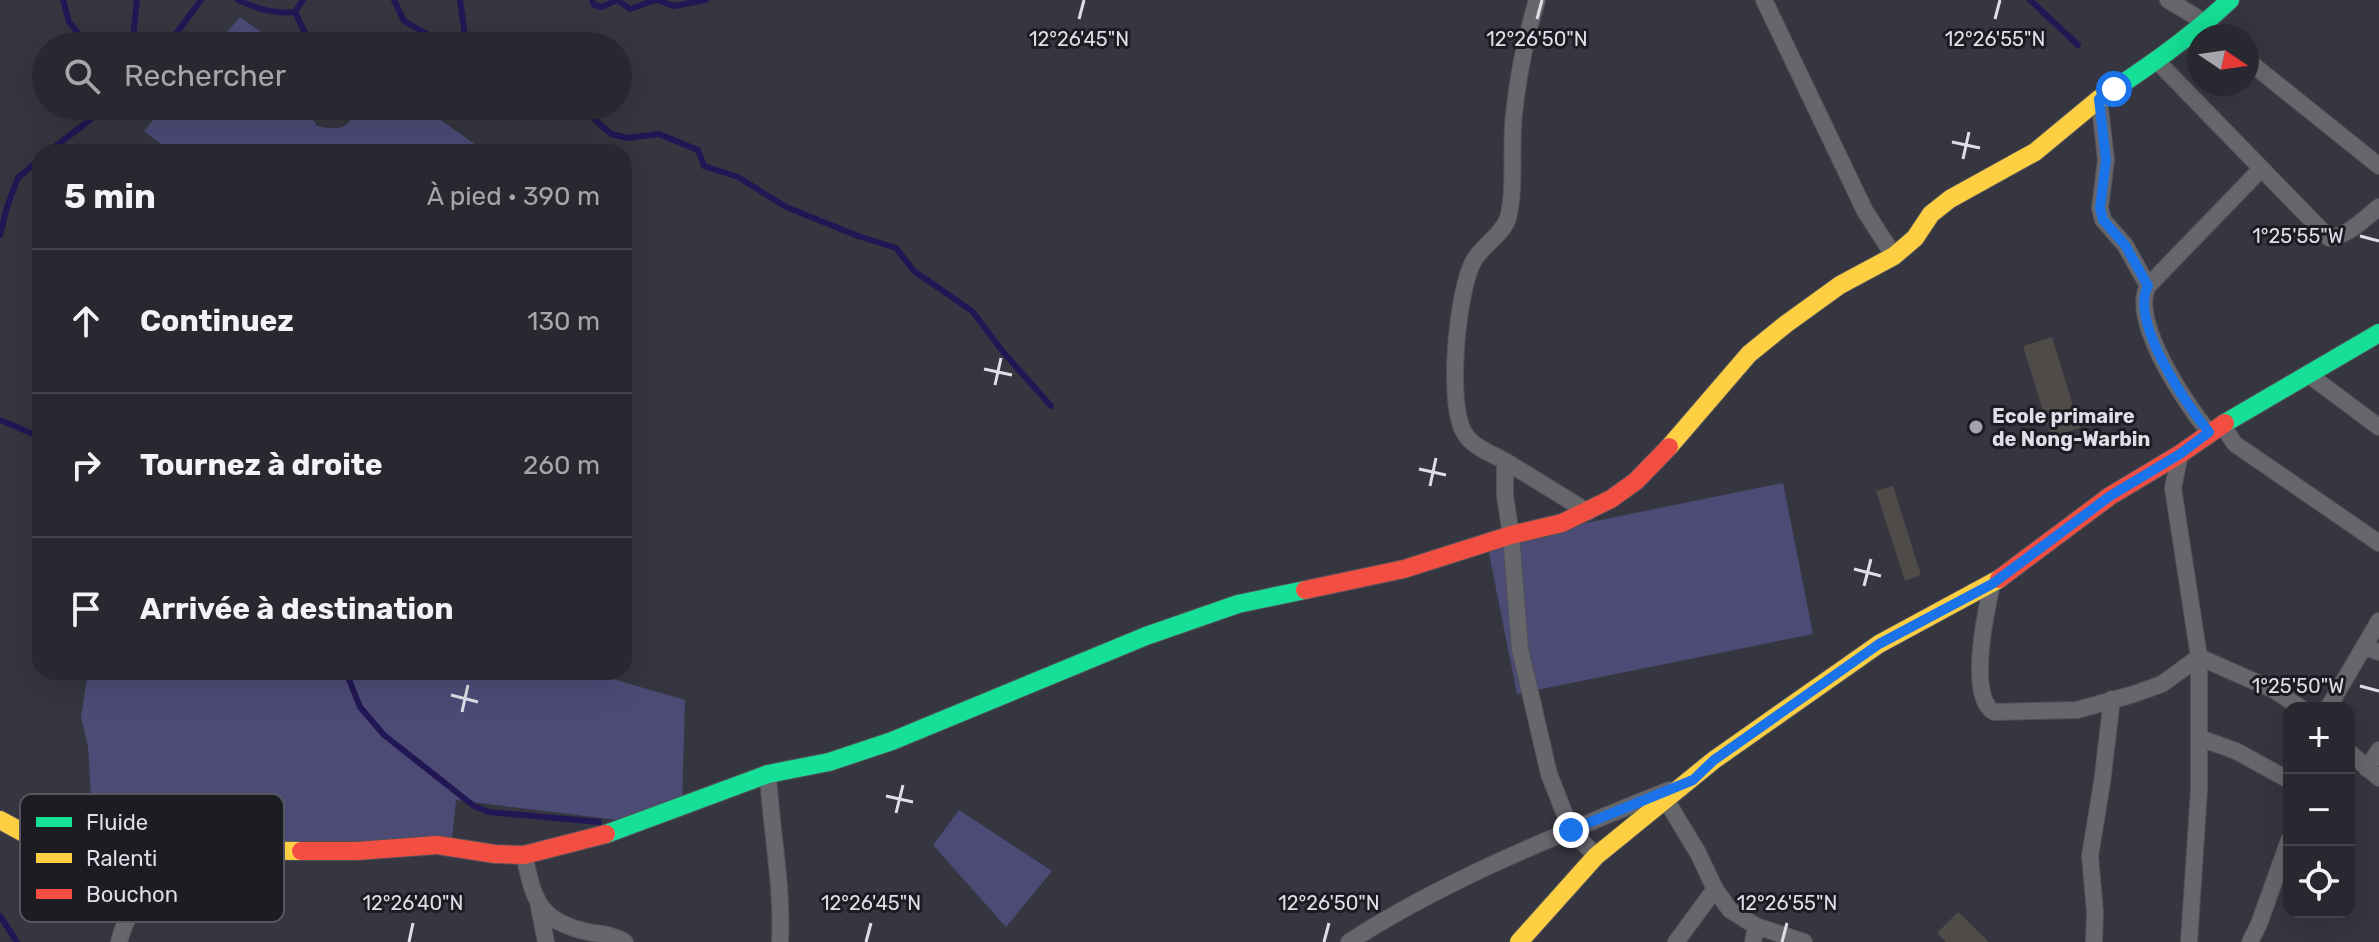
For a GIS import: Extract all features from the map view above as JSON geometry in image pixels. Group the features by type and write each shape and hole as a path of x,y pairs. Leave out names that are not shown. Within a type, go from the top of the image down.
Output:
{"street":[{"path":"1537,0 1514,114 1507,221 1474,261 1465,281 1457,329 1457,394 1464,433 1474,444 1588,512"},
{"path":"1764,0 1865,211 1894,256"},
{"path":"2168,0 2204,24"},
{"path":"2216,24 2230,0"},
{"path":"284,851 357,851 437,845 524,855 592,839 768,774 829,762 892,741 1146,636 1238,604 1404,569 1511,535 1546,528 1588,512 1636,481 1657,461 1749,354 1840,285 1894,256 1915,238 1931,214 1950,199 2035,152 2099,99 2187,44"},
{"path":"2157,61 2329,238 2335,238 2356,226 2379,207"},
{"path":"2259,70 2379,166"},
{"path":"2099,99 2106,160 2100,208 2103,220 2125,245 2148,286"},
{"path":"2261,169 2148,286 2143,295 2159,355 2186,405 2235,444 2379,543"},
{"path":"1519,942 1596,856 1714,760 1879,644 1992,584 2110,496 2180,454 2215,428 2379,333"},
{"path":"2309,375 2379,427"},
{"path":"2180,454 2173,488 2199,657 2200,738 2192,941"},
{"path":"1505,461 1505,496 1520,649 1549,774 1571,830 1596,856"},
{"path":"1992,584 1982,632 1981,691 1988,708 2004,713 2077,710 2162,684 2199,657"},
{"path":"2332,702 2371,650 2379,621"},
{"path":"2199,657 2274,690 2292,702"},
{"path":"2094,942 2090,856 2112,699"},
{"path":"2200,738 2236,751 2283,777"},
{"path":"2355,760 2373,774 2379,750"},
{"path":"768,774 782,912 780,942"},
{"path":"1349,942 1408,905 1571,830 1693,780"},
{"path":"1666,800 1698,853 1715,889 1730,910 1754,934 1804,942"},
{"path":"0,820 20,831"},
{"path":"2250,942 2287,846"},
{"path":"524,855 546,942"},
{"path":"1676,942 1715,889"},
{"path":"539,906 568,927 625,942"},
{"path":"119,942 125,922"}],"shaded area":[{"path":"240,17 261,32 227,32"},
{"path":"153,120 313,120 317,126 338,128 351,120 441,120 475,144 161,144 144,131"},
{"path":"1783,483 1813,634 1517,694 1487,543"},
{"path":"87,680 616,680 685,700 682,805 626,821 456,800 451,847 284,850 284,794 91,794 88,746 81,717"},
{"path":"959,810 1052,871 1006,927 933,845"}],"building":[{"path":"2052,337 2080,428 2051,437 2023,346"},
{"path":"1893,486 1921,575 1905,581 1876,491"},
{"path":"1958,912 1989,942 1946,942 1937,933"}],"waterway":[{"path":"63,0 69,22 77,32"},
{"path":"134,32 137,0"},
{"path":"177,32 201,0"},
{"path":"238,0 280,12 295,12 303,0"},
{"path":"394,0 404,21 423,32"},
{"path":"460,0 464,32"},
{"path":"592,0 594,5 602,7 617,0 630,9 656,0"},
{"path":"657,0 674,6 706,0"},
{"path":"2030,0 2078,45"},
{"path":"295,12 305,32"},
{"path":"58,144 90,120"},
{"path":"596,120 611,134 628,138 659,134 698,150 704,166 738,177 786,207 896,248 914,271 972,311 1051,406"},
{"path":"0,235 18,178 32,166"},
{"path":"0,420 32,434"},
{"path":"349,680 360,707 384,735 474,806 489,812 599,822"},
{"path":"0,916 17,942"}],"traffic: fast":[{"path":"2099,99 2167,52 2230,0"},
{"path":"2225,423 2379,333"},
{"path":"606,834 768,774 829,762 892,741 1146,636 1238,604 1305,590"}],"traffic: slow":[{"path":"1669,447 1749,354 1786,324 1840,285 1894,256 1915,238 1931,214 1950,199 2035,152 2099,99"},
{"path":"1519,942 1596,856 1714,760 1879,644 1999,579"},
{"path":"0,820 20,831"},
{"path":"284,851 301,851"}],"traffic: jam":[{"path":"1999,579 2110,496 2225,423"},
{"path":"1305,590 1404,569 1511,535 1562,523 1611,499 1636,481 1669,447"},
{"path":"301,851 357,851 437,845 524,855 606,834"}],"place":[{"name":"Ecole primaire de Nong-Warbin","path":"1976,427"}],"route":[{"path":"1571,830 1693,780 1714,760 1879,644 1992,584 2110,496 2180,454 2209,432 2186,405 2159,355 2144,307 2143,295 2148,286 2125,245 2103,220 2100,208 2106,160 2099,99 2114,89"}]}
